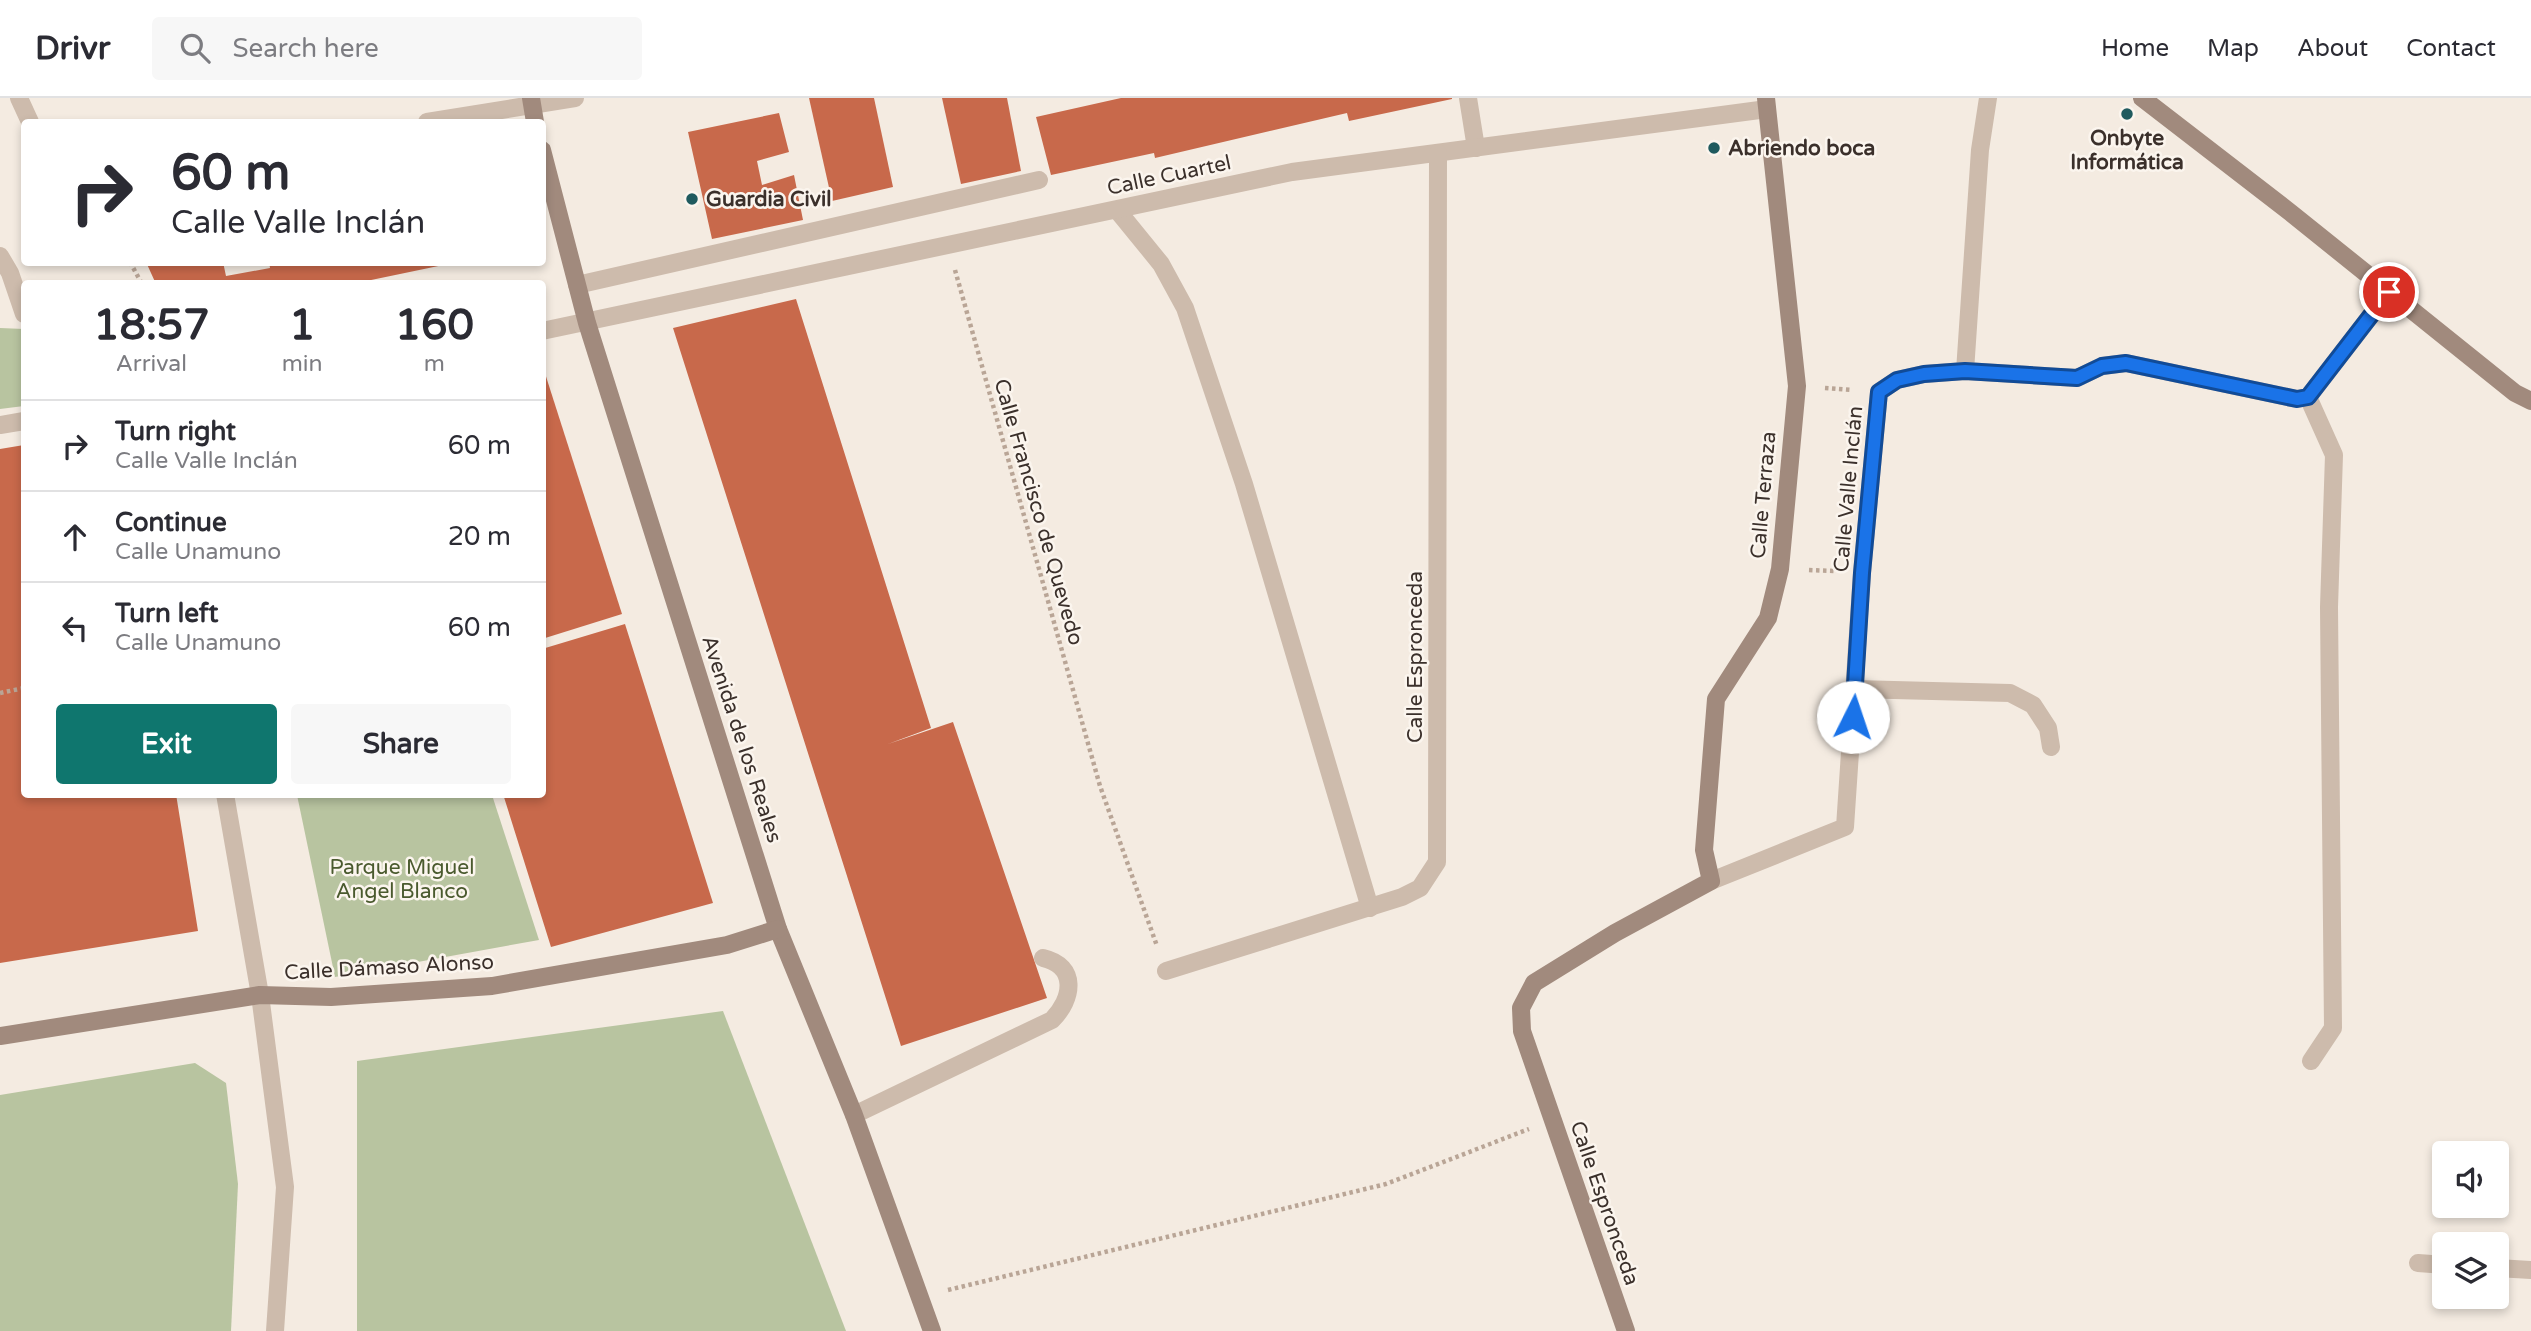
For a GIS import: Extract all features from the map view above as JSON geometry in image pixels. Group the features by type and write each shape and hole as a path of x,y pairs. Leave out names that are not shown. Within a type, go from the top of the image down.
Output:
{"street":[{"path":"19,98 29,119"},
{"path":"441,119 529,100 575,98"},
{"path":"1468,98 1476,148"},
{"path":"1965,371 1980,150 1988,98"},
{"path":"2142,98 2291,213 2515,393 2531,401"},
{"path":"529,100 534,119"},
{"name":"Calle Cuartel","path":"546,330 1292,173 1476,148 1766,103"},
{"name":"Calle Terraza","path":"1711,881 1704,850 1716,699 1768,618 1780,569 1797,386 1766,103"},
{"name":"Calle Espronceda","path":"1166,971 1402,897 1420,887 1437,862 1438,153"},
{"name":"Avenida de los Reales","path":"546,165 587,323 778,929 854,1115 932,1331"},
{"path":"577,285 1039,180"},
{"path":"1117,210 1161,264 1185,308 1244,485 1370,908"},
{"path":"0,256 10,273 21,305"},
{"path":"2311,1061 2333,1028 2329,607 2334,455 2308,397 2389,292"},
{"name":"Calle Valle Inclán","path":"1845,827 1862,573 1879,392 1897,380 1924,374 1965,371 2077,378 2102,366 2126,363 2297,399 2308,397"},
{"path":"0,425 21,422"},
{"path":"1855,689 2010,693 2033,705 2048,728 2050,747"},
{"path":"226,798 260,995 285,1186 275,1331"},
{"name":"Calle Espronceda","path":"1626,1331 1522,1031 1521,1008 1534,984 1615,933 1711,881 1845,827"},
{"name":"Calle Dámaso Alonso","path":"0,1036 260,995 331,996 492,986 727,945 778,929"},
{"path":"854,1115 1052,1020 1066,1002 1068,979 1059,964 1043,958"},
{"path":"2418,1263 2432,1264"},
{"path":"2509,1269 2531,1270"}],"path":[{"name":"Calle Francisco de Quevedo","path":"949,246 1100,786 1166,971"},
{"path":"1797,386 1879,392"},
{"path":"1780,569 1862,573"},
{"path":"0,692 21,688"},
{"path":"919,1297 1386,1184 1553,1120"}],"green space":[{"path":"0,328 21,329 21,406 0,409"},
{"name":"Parque Miguel Angel Blanco","path":"298,798 493,798 539,940 335,977"},
{"path":"723,1011 846,1331 357,1331 357,1061"},
{"path":"195,1063 226,1083 238,1184 231,1331 0,1331 0,1095"}],"building":[{"path":"809,98 874,98 893,187 832,201"},
{"path":"942,98 1007,98 1021,171 961,184"},
{"path":"1121,98 1452,99 1349,121 1347,113 1155,158 1154,153 1051,175 1036,117"},
{"path":"779,113 789,152 757,161 762,185 794,175 803,220 712,239 688,132"},
{"path":"148,266 224,266 226,276 270,266 438,266 371,280 154,280"},
{"path":"796,299 931,728 888,744 953,722 1047,998 901,1046 673,328"},
{"path":"546,376 622,614 546,638"},
{"path":"21,446 21,798 177,798 198,931 0,963 0,449"},
{"path":"625,624 713,903 551,947 504,798 546,798 546,648"}],"place":[{"name":"Onbyte Informática","path":"2127,114"},
{"name":"Abriendo boca","path":"1714,148"},
{"name":"Guardia Civil","path":"692,199"}],"route":[{"path":"1853,717 1862,573 1879,392 1897,380 1924,374 1965,371 2077,378 2102,366 2126,363 2297,399 2308,397 2389,292"}]}
